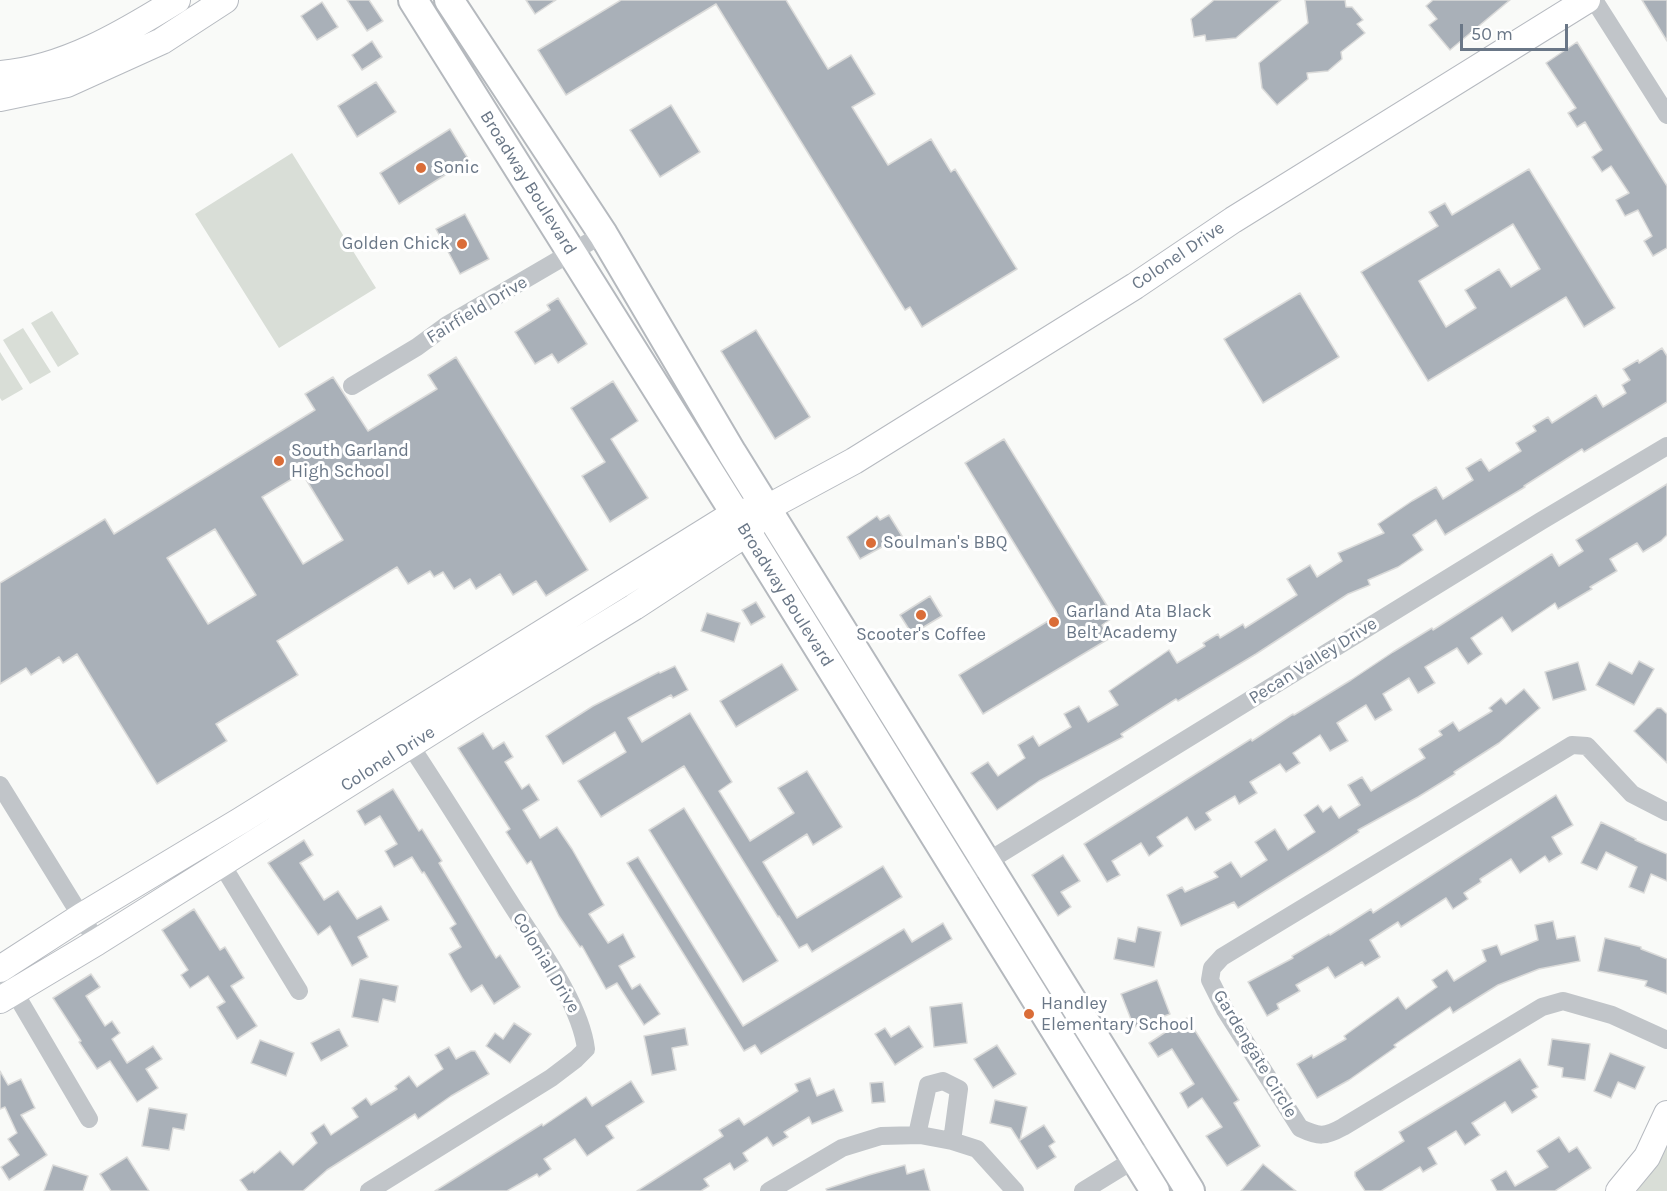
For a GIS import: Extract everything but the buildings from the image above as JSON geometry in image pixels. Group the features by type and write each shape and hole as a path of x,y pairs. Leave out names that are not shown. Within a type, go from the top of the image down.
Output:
{"main road":[{"name":"Broadway Boulevard","path":"413,0 741,523 1155,1191"},
{"name":"Broadway Boulevard","path":"449,0 603,234 732,453 1190,1191"},
{"path":"452,60 478,45"},
{"path":"642,365 670,349"},
{"path":"849,697 875,683"}],"street":[{"path":"0,74 11,74 50,64 101,44 177,0"},
{"path":"0,98 67,84 162,41 225,0"},
{"name":"Colonel Drive","path":"0,969 396,723 767,508 854,461 1127,291 1233,220 1587,0"},
{"path":"1594,0 1667,115"},
{"name":"Fairfield Drive","path":"352,386 417,347 447,325 603,234"},
{"name":"Pecan Valley Drive","path":"960,878 1667,446"},
{"name":"Colonel Drive","path":"7,996 634,607 741,523"},
{"name":"Colonial Drive","path":"369,1191 551,1078 586,1049 577,1014 550,967 396,723"},
{"name":"Gardengate Circle","path":"1667,812 1632,794 1587,746 1572,745 1222,957 1212,968 1210,980 1226,1010 1300,1128 1314,1135 1327,1135 1343,1127 1542,1007 1563,1001 1612,1015 1667,1040"},
{"path":"0,785 97,942"},
{"path":"208,840 299,991"},
{"path":"0,969 7,996 89,1119"},
{"path":"917,1135 928,1085 943,1081 959,1089 952,1141"},
{"path":"1619,1191 1647,1157 1667,1114"},
{"path":"769,1191 842,1148 881,1136 917,1135 952,1141 977,1149 1015,1191"},
{"path":"1083,1191 1160,1143"}],"shaded area":[{"path":"292,153 376,288 279,348 195,214"},
{"path":"52,311 79,354 58,367 31,323"},
{"path":"23,328 51,372 30,384 3,340"},
{"path":"0,352 23,389 2,401 0,398"},
{"path":"1667,1133 1667,1191 1638,1191 1635,1188"}],"place":[{"name":"Sonic","path":"421,168"},
{"name":"Golden Chick","path":"462,244"},
{"name":"South Garland High School","path":"279,461"},
{"name":"Soulman's BBQ","path":"871,543"},
{"name":"Scooter's Coffee","path":"921,615"},
{"name":"Garland Ata Black Belt Academy","path":"1054,622"},
{"name":"Handley Elementary School","path":"1029,1014"}]}
